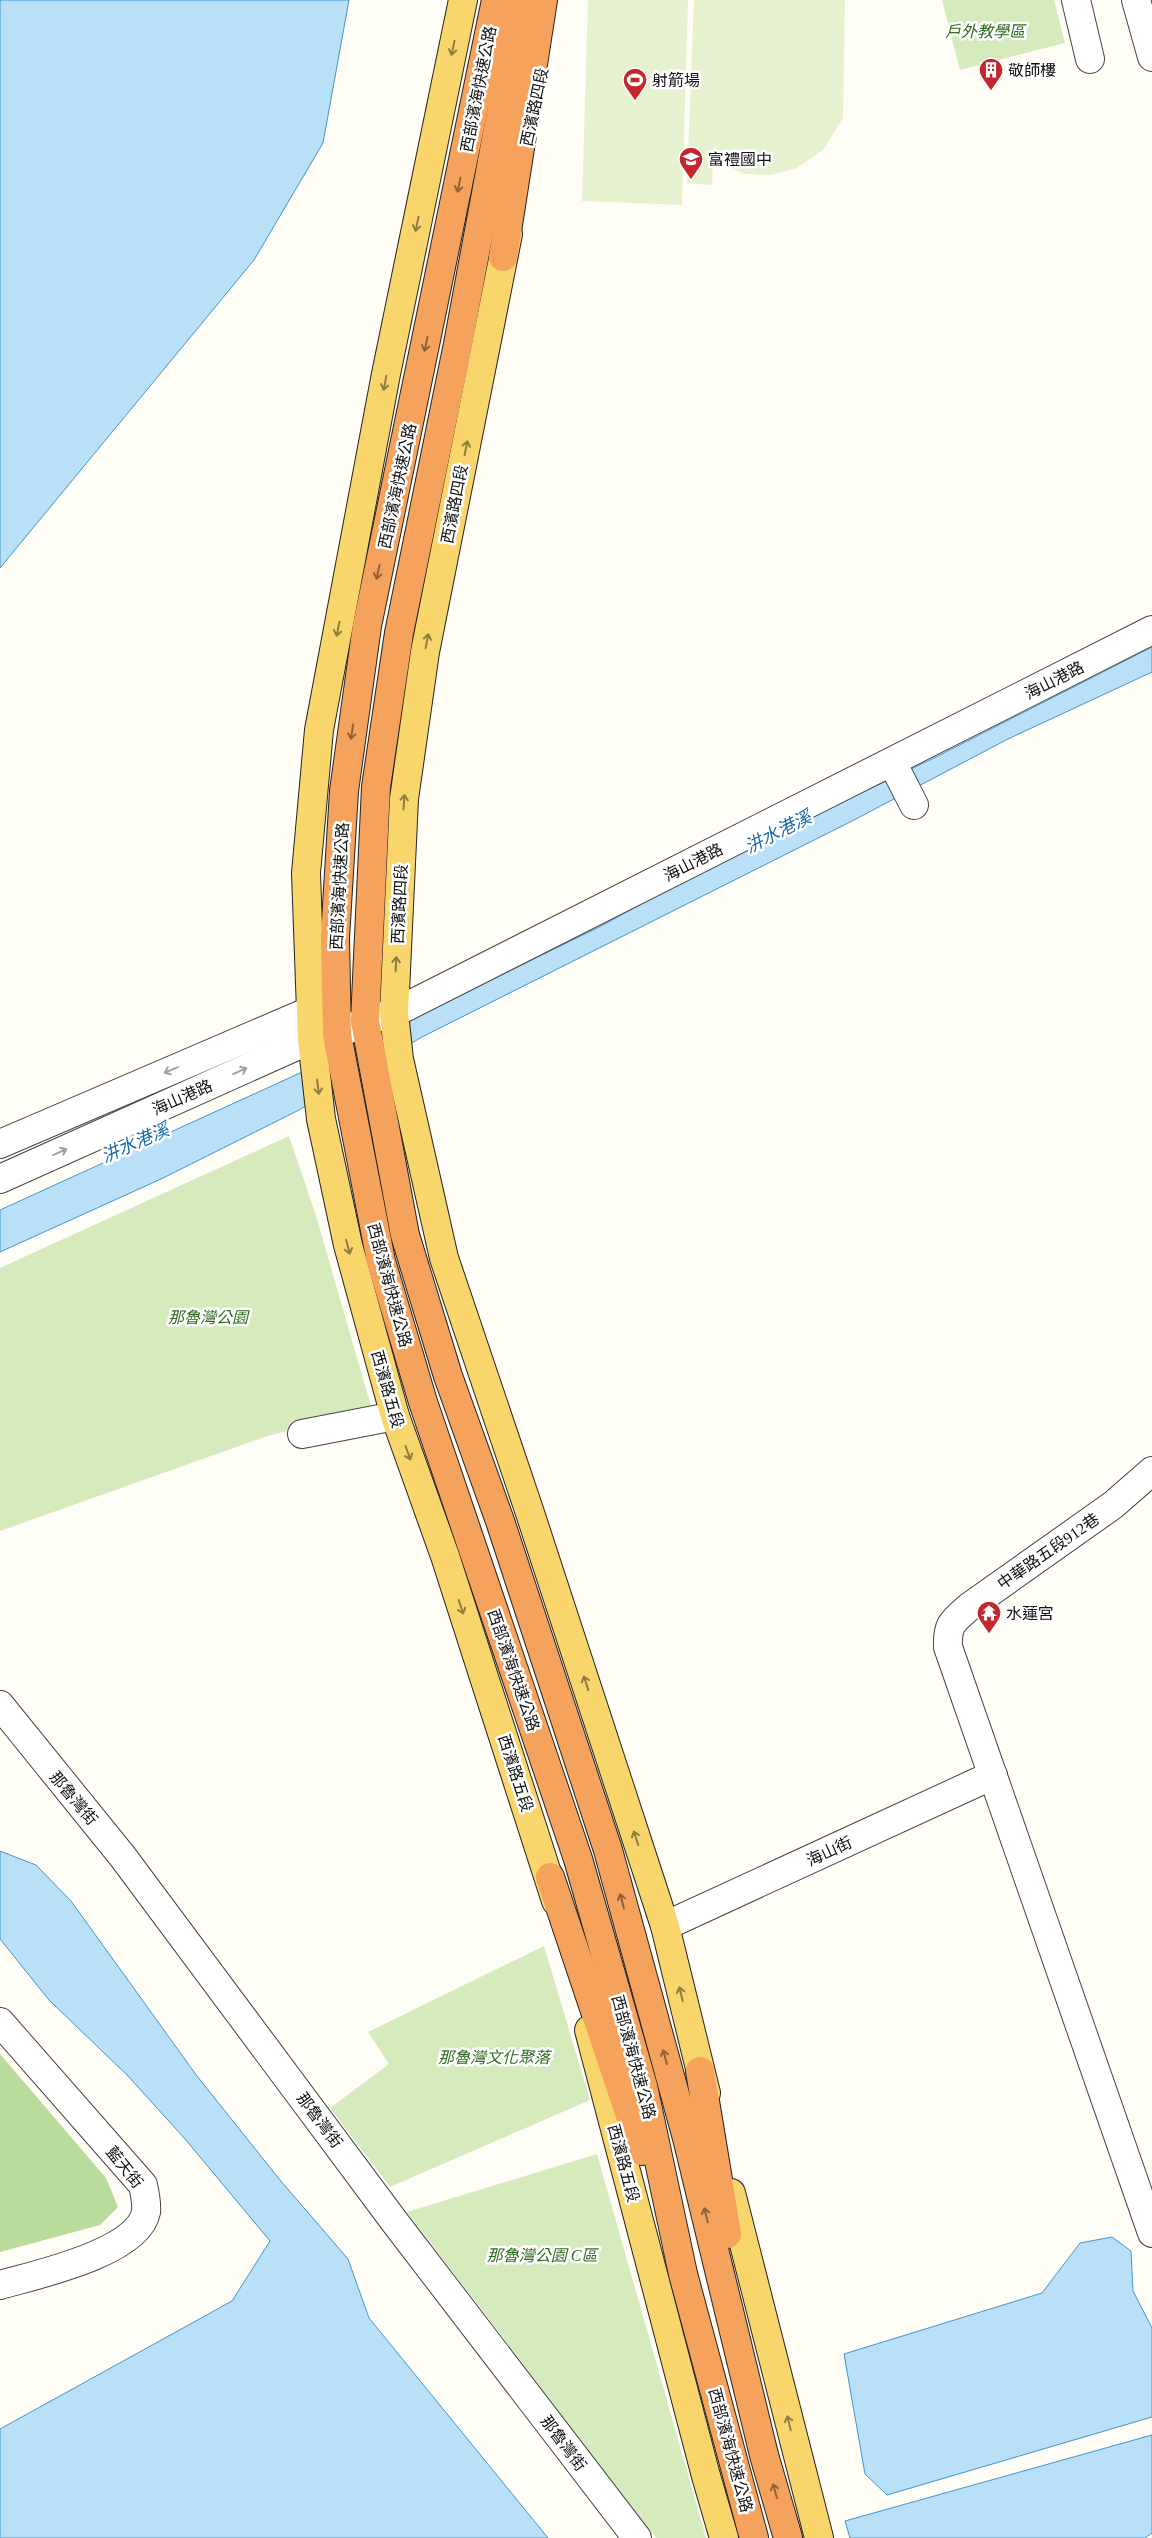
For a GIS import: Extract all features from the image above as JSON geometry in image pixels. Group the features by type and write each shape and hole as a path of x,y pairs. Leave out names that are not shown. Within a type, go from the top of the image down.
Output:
{"highway":[{"name":"西部濱海快速公路","path":"496,0 367,626 344,791 335,938 324,1009 324,1037 381,1261 423,1402 578,1859 644,2086 683,2274 754,2538"},
{"name":"西部濱海快速公路","path":"522,0 460,335 396,653 376,787 365,1020 405,1235 448,1376 500,1522 608,1850 687,2138 764,2455 788,2538"},
{"path":"503,257 543,0"},
{"path":"550,1877 683,2274"},
{"path":"700,2071 764,2455"}],"main road":[{"path":"324,1009 308,967 306,873 318,730 386,374 463,0"},
{"name":"西濱路四段","path":"394,1013 404,799 425,652 503,257 557,0"},
{"path":"394,1013 399,1059 444,1258 530,1510 665,1926 819,2538"},
{"name":"西濱路五段","path":"324,1037 322,1119 346,1236 395,1416 445,1556 550,1877 706,2476 724,2538"}],"street":[{"path":"1076,0 1090,59"},
{"path":"1136,0 1152,57"},
{"name":"海山港路","path":"0,1179 324,1037 365,1020 394,1013 1152,630"},
{"path":"892,762 914,805"},
{"path":"324,1009 365,1020"},
{"name":"海山港路","path":"0,1144 324,1009"},
{"path":"25,1132 35,1163"},
{"path":"302,1434 395,1416"},
{"name":"中華路五段912巷","path":"1152,1471 1119,1500 970,1607 949,1626 948,1647 1152,2233"},
{"name":"那魯灣街","path":"0,1705 123,1857 394,2221 637,2538"},
{"name":"海山街","path":"665,1926 993,1775"},
{"name":"藍天街","path":"0,2022 143,2185 146,2198 146,2213 138,2227 127,2239 92,2257 0,2285"}],"green space":[{"name":"射箭場","path":"588,0 688,0 682,205 582,201"},
{"path":"694,0 845,0 843,118 823,150 797,168 771,175 745,174 726,166 714,146 712,185 687,183"},
{"name":"戶外教學區","path":"942,0 1054,0 1065,43 960,70"},
{"name":"那魯灣公園","path":"289,1136 317,1219 372,1410 267,1436 0,1531 0,1268"},
{"name":"那魯灣文化聚落","path":"544,1946 590,2100 390,2187 330,2108 389,2064 368,2032"},
{"path":"0,2054 106,2178 118,2207 100,2225 0,2252"},
{"name":"那魯灣公園 C區","path":"597,2154 706,2538 656,2538 407,2212"}],"water":[{"path":"0,0 349,0 323,143 254,260 0,568"},
{"path":"1152,647 1152,672 1008,739 854,820 422,1037 299,1110 161,1179 0,1252 0,1210 300,1073 599,927 729,856 932,759"},
{"path":"0,1851 36,1865 71,1901 197,2076 280,2180 348,2259 369,2318 548,2538 0,2538 0,2429 232,2301 270,2241 185,2139 128,2076 49,2000 0,1939"},
{"path":"1112,2237 1131,2251 1133,2291 1152,2328 1152,2417 887,2495 865,2474 844,2354 1042,2293 1080,2243"},
{"path":"1152,2435 1152,2533 1145,2538 850,2538 845,2521"}],"place":[{"name":"敬師樓","path":"991,91"},
{"name":"射箭場","path":"635,101"},
{"name":"富禮國中","path":"691,180"},
{"name":"水蓮宮","path":"989,1634"}],"water label":[{"name":"汫水港溪","path":"778,832"},
{"name":"汫水港溪","path":"135,1143"}]}
